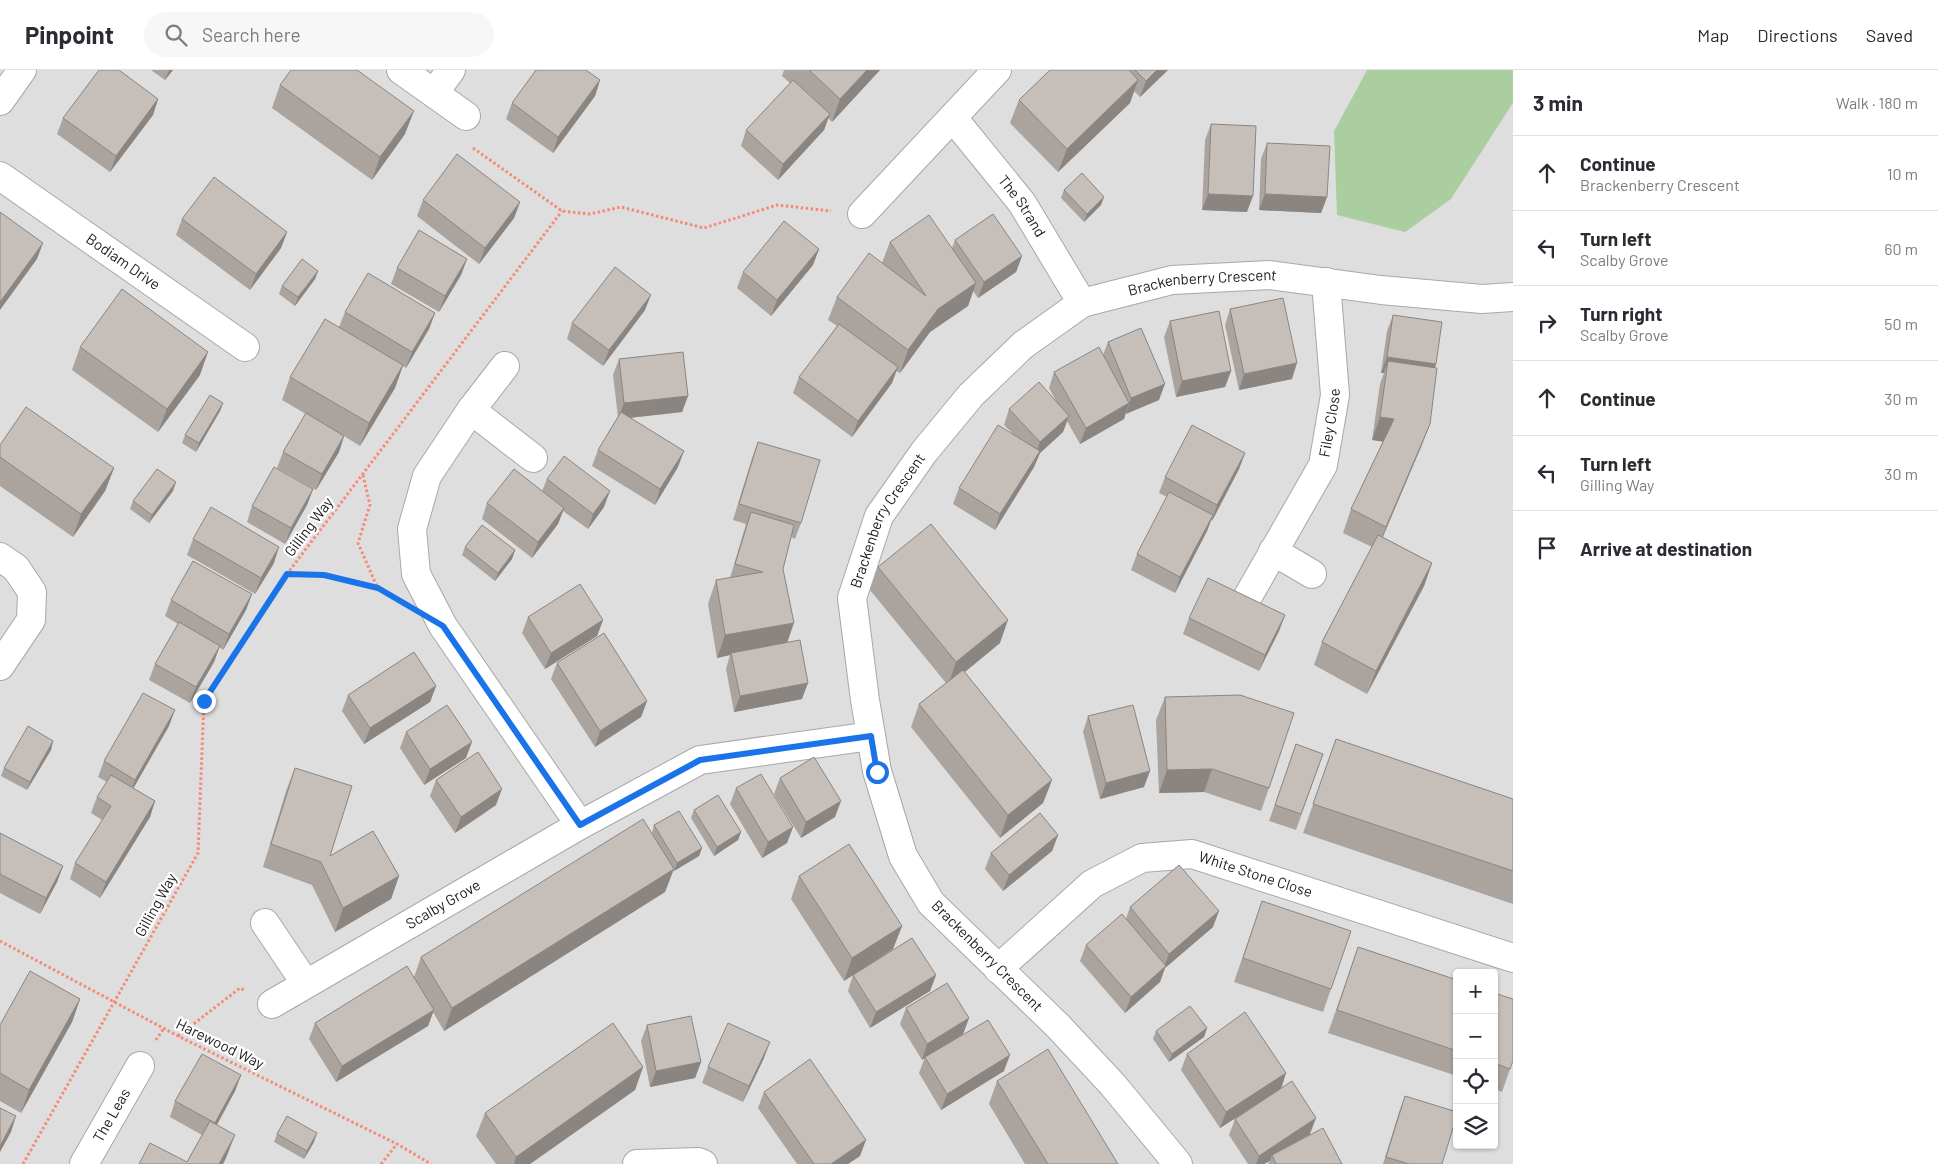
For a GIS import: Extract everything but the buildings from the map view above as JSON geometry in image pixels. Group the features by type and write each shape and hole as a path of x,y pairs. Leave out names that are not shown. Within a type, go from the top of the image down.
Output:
{"street":[{"path":"0,101 22,70"},
{"path":"401,70 466,116"},
{"path":"434,93 451,70"},
{"path":"862,214 997,70"},
{"name":"The Strand","path":"953,118 1022,203 1082,303"},
{"name":"Bodiam Drive","path":"0,176 245,346"},
{"name":"Brackenberry Crescent","path":"1178,1164 1113,1085 1058,1026 931,903 904,856 877,772 852,598 879,516 924,452 971,395 1023,345 1082,303 1172,280 1270,275 1381,290 1482,299 1513,296"},
{"name":"Filey Close","path":"1243,605 1323,465 1335,395 1326,282"},
{"path":"505,366 471,410 427,476 412,529 416,574 443,626 580,825"},
{"path":"471,410 534,458"},
{"path":"1273,551 1312,574"},
{"path":"0,557 16,568 32,592 31,620 0,666"},
{"name":"Scalby Grove","path":"272,1004 580,825 700,760 871,736"},
{"name":"White Stone Close","path":"998,969 1092,884 1142,858 1192,854 1513,958"},
{"path":"265,922 306,984"},
{"name":"The Leas","path":"84,1164 140,1066"},
{"path":"637,1164 698,1162 703,1164"}],"path":[{"path":"466,116 469,145 562,211 590,214 621,207 704,228 777,205 862,214"},
{"name":"Gilling Way","path":"23,1164 198,853 204,701 287,574 562,211"},
{"path":"362,474 370,505 358,543 378,588"},
{"path":"287,574 324,575 378,588 394,598"},
{"name":"Harewood Way","path":"0,941 178,1036 397,1144 431,1164"},
{"path":"178,1036 240,988 272,1004"},
{"path":"381,1164 397,1144"}],"shaded area":[{"path":"0,70 1367,70 1334,131 1451,199 1513,103 1513,1164 0,1164"}],"green space":[{"path":"1367,70 1513,70 1513,103 1451,199 1405,232 1337,215 1334,131"}],"route":[{"path":"204,701 287,574 324,575 378,588 443,626 580,825 700,760 871,736 877,772"}]}
